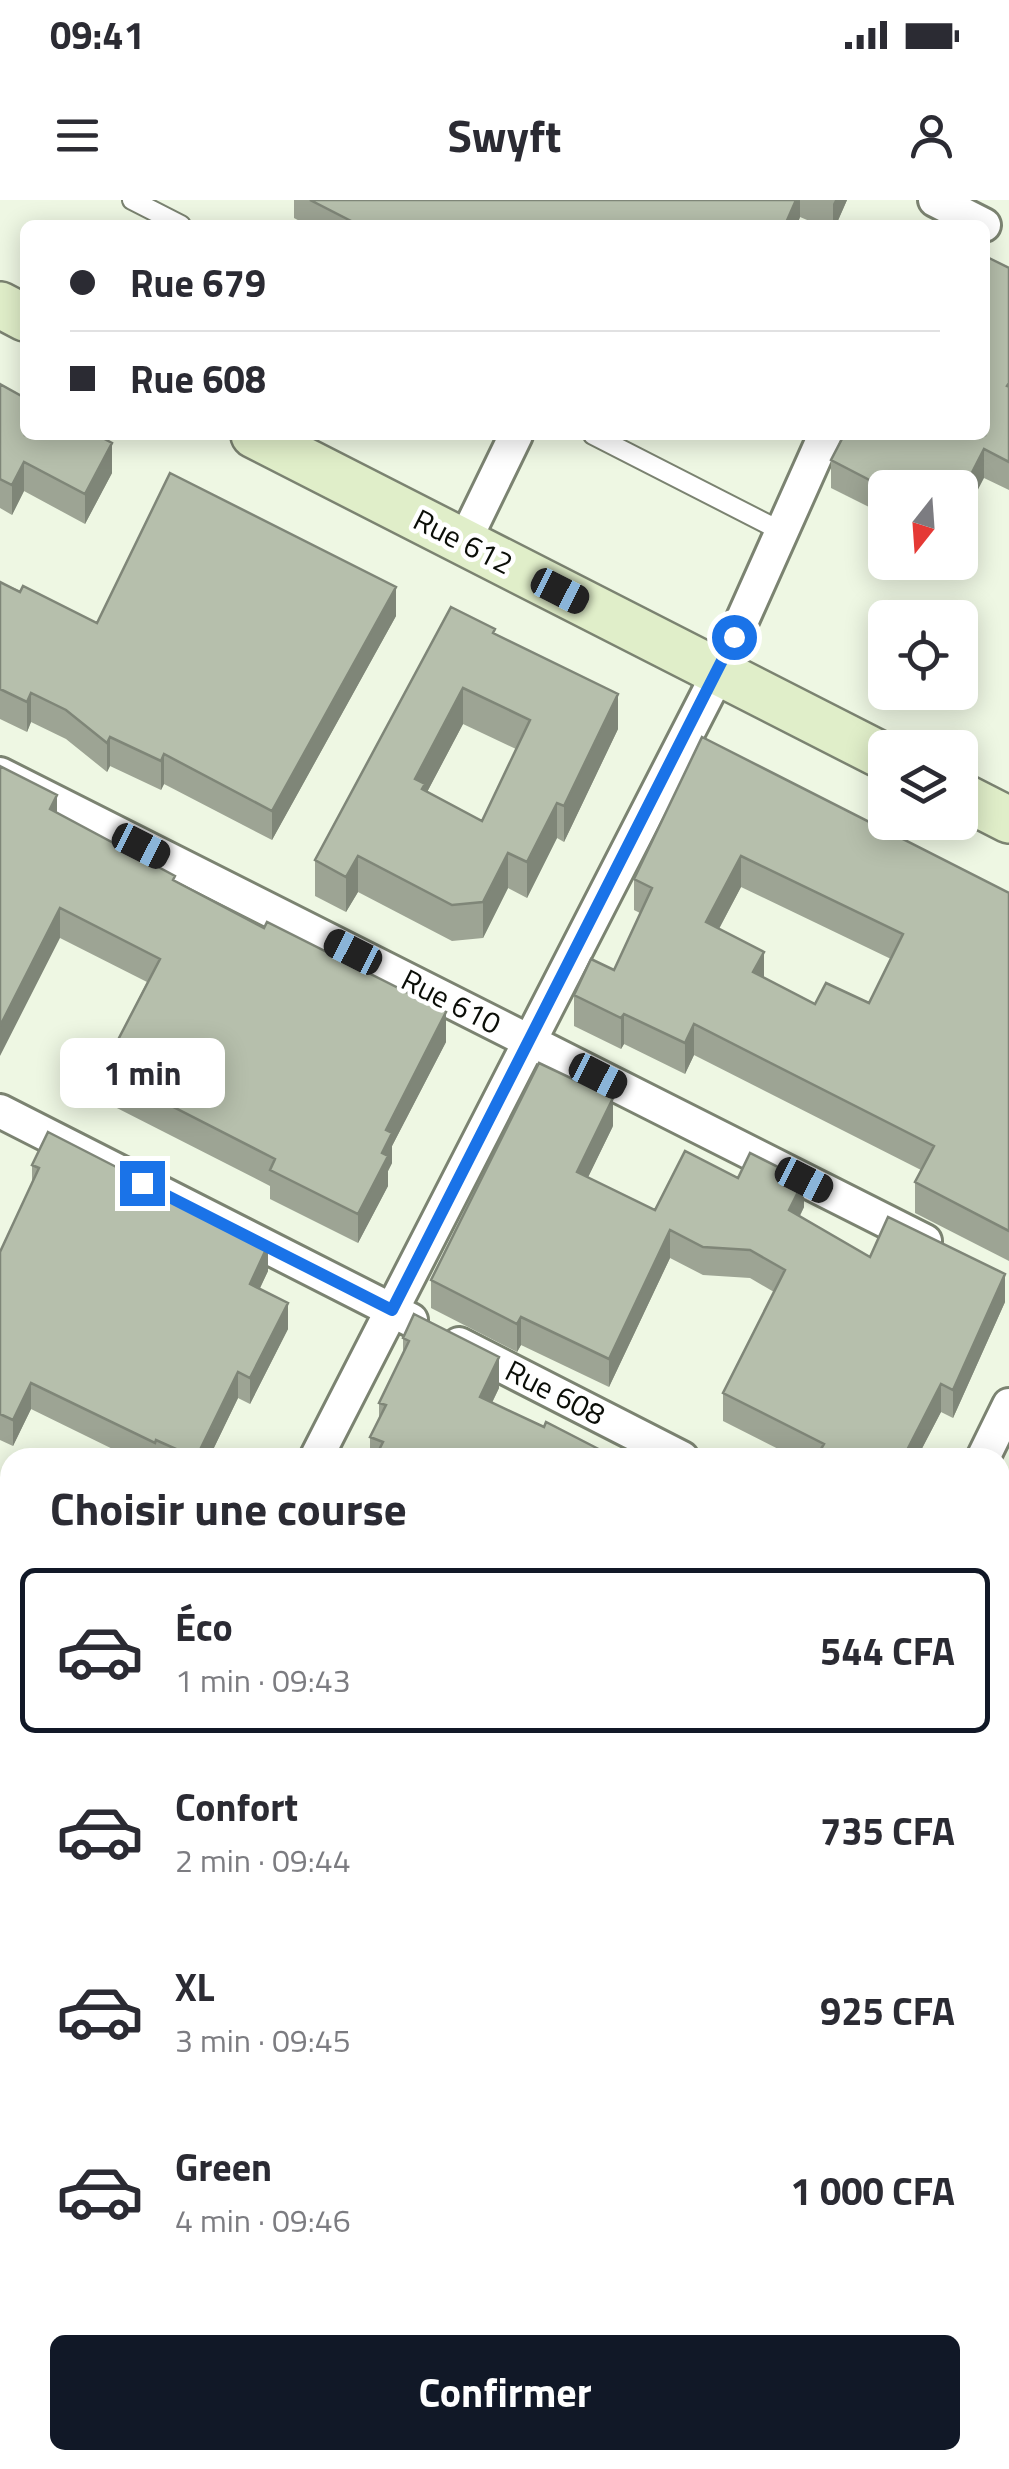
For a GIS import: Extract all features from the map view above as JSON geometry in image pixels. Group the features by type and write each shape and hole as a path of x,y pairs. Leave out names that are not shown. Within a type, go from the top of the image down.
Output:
{"street":[{"path":"935,200 974,220"},
{"name":"Rue 612","path":"264,440 868,748"},
{"path":"464,542 514,440"},
{"path":"321,1448 718,672 823,440"},
{"name":"Rue 610","path":"0,774 956,1256"},
{"path":"978,805 1009,820"},
{"name":"Rue 608","path":"0,1111 662,1448"},
{"path":"987,1448 1009,1405"}],"lane":[{"path":"132,200 171,220"},
{"path":"603,440 781,532"}],"building":[{"path":"310,200 796,200 787,220 349,220"},
{"path":"990,258 1009,268 1009,462 984,449 973,470 868,470 868,479 831,460 841,440 990,440"},
{"path":"0,384 20,395 20,440 112,443 85,494 24,462 12,485 0,479"},
{"path":"170,473 396,587 272,811 164,754 161,761 110,737 107,743 66,710 31,693 27,702 0,689 0,582 20,592 23,586 97,623"},
{"path":"451,607 495,629 493,633 618,694 564,806 557,803 527,862 508,853 483,902 452,905 358,856 346,877 315,860","holes":["463,688 530,720 482,821 422,789 425,784 415,779"]},
{"path":"702,737 868,821 868,840 905,840 1009,893 1009,1231 915,1182 934,1146 694,1024 685,1043 574,995 591,959 614,970 652,888 634,879","holes":["741,856 903,934 869,1003 826,983 815,1004 753,972 764,952 706,922"]},
{"path":"0,766 57,795 50,809 175,876 173,880 264,928 267,922 446,1012 386,1130 392,1133 382,1153 388,1156 358,1214 270,1170 275,1159 111,1075 117,1065 107,1061 160,959 60,908 0,1026"},
{"path":"539,1063 613,1098 577,1172 655,1210 685,1151 738,1178 750,1153 804,1180 789,1210 870,1257 888,1217 1005,1274 953,1390 941,1384 908,1448 822,1448 824,1444 723,1393 785,1270 750,1250 703,1247 670,1230 609,1359 521,1317 517,1324 431,1280"},
{"path":"48,1132 126,1172 125,1175 268,1245 250,1284 288,1303 250,1378 238,1372 201,1448 174,1448 156,1440 155,1443 31,1383 13,1420 0,1414 0,1252 39,1168 32,1165"},
{"path":"414,1314 499,1357 480,1397 544,1427 546,1422 597,1448 380,1448 383,1442 370,1437 386,1405 379,1403 409,1341 403,1338"}],"route":[{"path":"142,1183 392,1310 734,637"}]}
